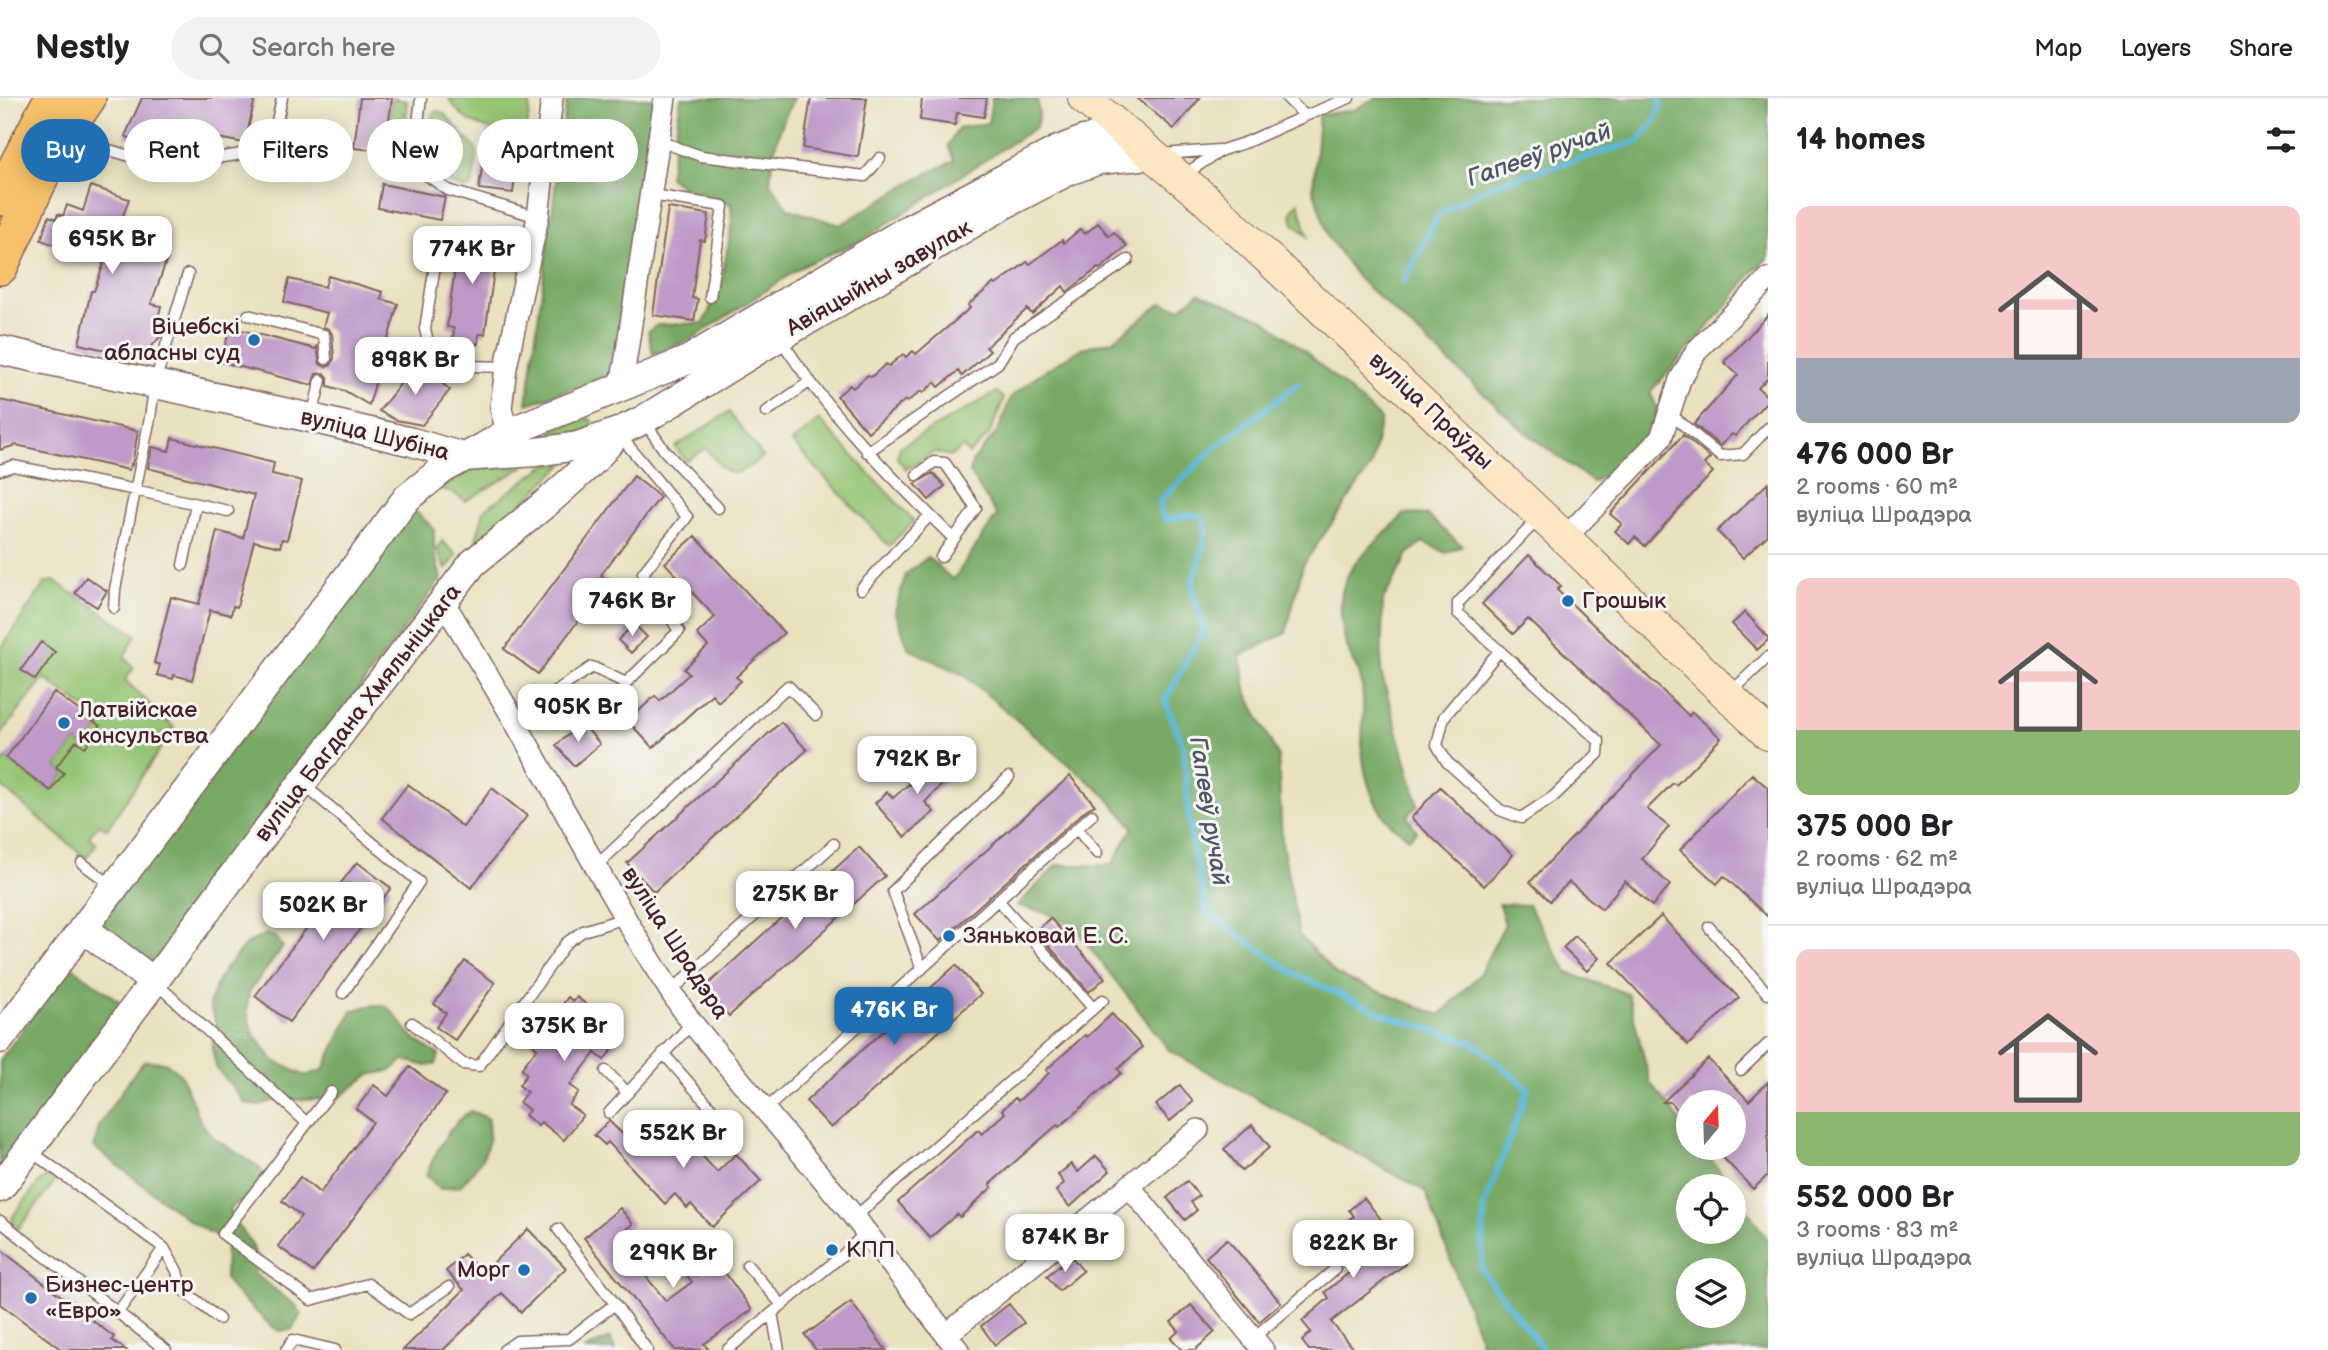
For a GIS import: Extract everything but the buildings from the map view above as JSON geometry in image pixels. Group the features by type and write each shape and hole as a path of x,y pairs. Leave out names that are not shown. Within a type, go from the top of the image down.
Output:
{"main road":[{"path":"0,198 52,98"},
{"path":"74,119 88,98"},
{"name":"вуліца Праўды","path":"1084,98 1212,205 1768,734"},
{"path":"0,267 38,182"}],"street":[{"path":"507,433 501,408 506,368 538,216 552,98"},
{"path":"463,457 536,453 578,446 618,432 619,390 665,98"},
{"name":"Авіяцыйны завулак","path":"618,432 643,419 907,230 1056,151 1084,140 1123,132"},
{"name":"Авіяцыйны завулак","path":"619,390 772,325 1068,171 1099,160 1152,155"},
{"path":"1565,538 1661,438 1679,380 1698,350 1768,279"},
{"name":"вуліца Шубіна","path":"0,350 312,418 463,457"},
{"path":"0,1039 407,498 443,469 507,433 619,390"},
{"name":"вуліца Багдана Хмяльніцкага","path":"0,1188 302,783 473,563 551,499 593,461 618,432"},
{"name":"вуліца Шрадэра","path":"443,601 514,719 595,867 670,992 692,1023 860,1225 952,1343"},
{"path":"83,928 154,982"},
{"path":"952,1343 1129,1186 1198,1130"},
{"path":"1129,1186 1258,1344"}],"lane":[{"path":"110,150 164,166 236,155 272,144 282,98"},
{"path":"421,98 413,166 448,190 538,216"},
{"path":"1287,98 1305,116"},
{"path":"1152,155 1222,150 1349,98"},
{"path":"659,141 701,156 864,176 880,158"},
{"path":"1179,177 1222,150"},
{"path":"651,195 723,206 710,297"},
{"path":"438,246 425,329 429,346 443,358 468,366 506,368"},
{"path":"867,452 998,363 1014,337 1128,260"},
{"path":"114,608 115,589 155,382 188,274"},
{"path":"248,315 324,335 326,359"},
{"path":"772,325 808,383 867,452 954,538"},
{"path":"312,418 321,380"},
{"path":"766,412 808,383"},
{"path":"1668,412 1720,456 1743,454 1768,428"},
{"path":"643,419 664,450 718,509"},
{"path":"514,719 592,667 626,684 679,631 643,573 687,517 618,432"},
{"path":"917,475 934,462 945,463 976,508 941,556"},
{"path":"0,470 13,466 228,511"},
{"path":"183,565 196,504"},
{"path":"861,589 930,514"},
{"path":"1500,650 1444,717 1437,745 1447,762 1500,810 1521,818 1553,797 1598,754 1599,741 1500,650 1458,613 1458,603 1541,516"},
{"path":"1728,695 1768,657"},
{"path":"595,867 788,686 816,715"},
{"path":"922,969 893,891 1009,777"},
{"path":"302,783 419,882 343,993"},
{"path":"765,1110 1092,815"},
{"path":"1077,828 1097,853"},
{"path":"670,992 834,844"},
{"path":"82,863 114,887"},
{"path":"998,900 1093,1008"},
{"path":"412,1023 463,1064 479,1066 566,943 583,931 625,918"},
{"path":"1709,927 1768,994"},
{"path":"154,982 307,1123"},
{"path":"733,1348 844,1254 860,1225 1103,1000"},
{"path":"609,1113 692,1023"},
{"path":"1741,1070 1768,1044"},
{"path":"663,1053 718,1116"},
{"path":"606,1071 628,1093"},
{"path":"331,1092 223,1234 311,1300 368,1284 410,1314 449,1287"},
{"path":"29,1150 164,1248 177,1271 181,1288 219,1319"},
{"path":"0,1221 166,1350"},
{"path":"558,1229 647,1350"},
{"path":"118,1312 164,1248"},
{"path":"747,1265 782,1304"},
{"path":"1258,1344 1335,1269"},
{"path":"504,1350 517,1340 571,1345 615,1304"},
{"path":"772,1313 779,1350"},
{"path":"286,1350 293,1340 335,1350"}],"green space":[{"path":"392,98 407,101 405,119 389,119"},
{"path":"449,98 531,98 528,119 477,119 477,124 456,108"},
{"path":"567,98 656,98 620,373 527,404 556,182 638,182 638,119 564,119"},
{"path":"681,98 794,98 777,139 770,183 789,209 840,225 920,177 954,161 948,145 959,128 988,123 992,98 1037,98 1039,113 1036,127 862,240 804,265 692,339 653,354 648,332 657,325 704,323 721,283 732,224 731,204 686,189 669,177"},
{"path":"1375,98 1768,98 1768,258 1650,392 1664,423 1617,466 1593,482 1524,431 1358,278 1329,238 1313,189 1319,115 1354,110"},
{"path":"436,111 448,119 431,119"},
{"path":"463,135 476,149 472,186 467,189 450,182 463,182"},
{"path":"1298,202 1308,236 1294,224 1291,212"},
{"path":"1199,293 1265,320 1306,352 1381,419 1371,466 1303,565 1286,633 1240,656 1247,694 1278,756 1282,843 1299,935 1337,975 1440,1015 1479,975 1505,924 1499,904 1528,905 1568,973 1628,994 1650,1082 1676,1115 1676,1160 1711,1160 1722,1174 1676,1174 1676,1244 1746,1244 1746,1209 1768,1241 1768,1350 1484,1350 1425,1191 1170,1051 1074,927 1047,913 1017,906 1057,865 1112,865 1133,827 1106,796 964,675 909,649 895,611 906,574 928,557 953,580 997,515 970,473 972,462 998,431 1011,397 1038,375 1082,348 1112,341 1162,303 1181,308"},
{"path":"997,392 1004,399 989,435 969,454 963,447 951,456 934,452 906,469 897,458 900,447"},
{"path":"729,412 763,457 744,470 731,473 720,466 706,448 686,461 675,447"},
{"path":"589,418 593,423 591,430 550,439 554,429"},
{"path":"819,420 914,521 889,546 792,442"},
{"path":"547,464 564,464 474,548 484,510"},
{"path":"525,466 465,501 452,492 433,488 464,468"},
{"path":"414,510 434,529 434,552 441,579 153,965 97,926"},
{"path":"1404,514 1427,515 1462,546 1446,553 1423,542 1408,554 1383,600 1381,672 1418,805 1407,816 1417,831 1409,838 1382,813 1368,784 1362,751 1362,684 1347,645 1341,612 1343,588 1353,567"},
{"path":"442,541 457,555 446,569 437,550"},
{"path":"54,581 136,635 124,657 134,668 125,680 174,728 107,829 99,824 89,837 97,843 86,858 0,785 0,765 6,758 51,791 64,773 56,767 76,741 85,747 100,726 95,722 98,718 44,678 0,736 0,650 45,583"},
{"path":"266,934 276,937 283,947 249,992 247,1011 252,1031 273,1060 305,1076 323,1070 352,1011 382,1005 393,1012 414,1038 439,1055 436,1064 426,1066 404,1060 390,1071 369,1075 337,1099 276,1100 257,1106 245,1103 216,1067 212,1047 216,1023 209,1004 225,969 246,944"},
{"path":"71,966 124,1005 0,1170 0,1060"},
{"path":"145,1061 165,1062 181,1075 201,1123 215,1139 259,1167 264,1176 257,1196 237,1203 229,1210 233,1220 254,1248 255,1274 296,1306 302,1314 291,1330 280,1331 271,1326 231,1288 225,1279 226,1247 220,1238 191,1222 94,1147 100,1125"},
{"path":"471,1111 487,1118 489,1139 484,1155 460,1186 440,1189 426,1175 450,1131"},
{"path":"49,1176 56,1180 18,1229 12,1222 13,1216 41,1180"},
{"path":"610,1338 615,1350 583,1350"}],"waterway":[{"name":"Гапееў ручай","path":"1404,281 1439,214 1489,186 1639,141 1657,115 1660,98"},
{"name":"Гапееў ручай","path":"1298,384 1213,449 1160,501 1161,513 1167,520 1196,515 1204,521 1206,528 1193,587 1204,629 1165,701 1183,745 1191,839 1207,912 1293,973 1388,1016 1474,1043 1528,1089 1484,1207 1482,1271 1544,1350"}],"place":[{"name":"Віцебскі абласны суд","path":"254,340"},
{"name":"Грошык","path":"1568,601"},
{"name":"Латвійскае консульства","path":"64,723"},
{"name":"Зяньковай Е. С.","path":"949,936"},
{"name":"КПП","path":"832,1250"},
{"name":"Морг","path":"524,1270"},
{"name":"Бизнес-центр «Евро»","path":"31,1298"}]}
